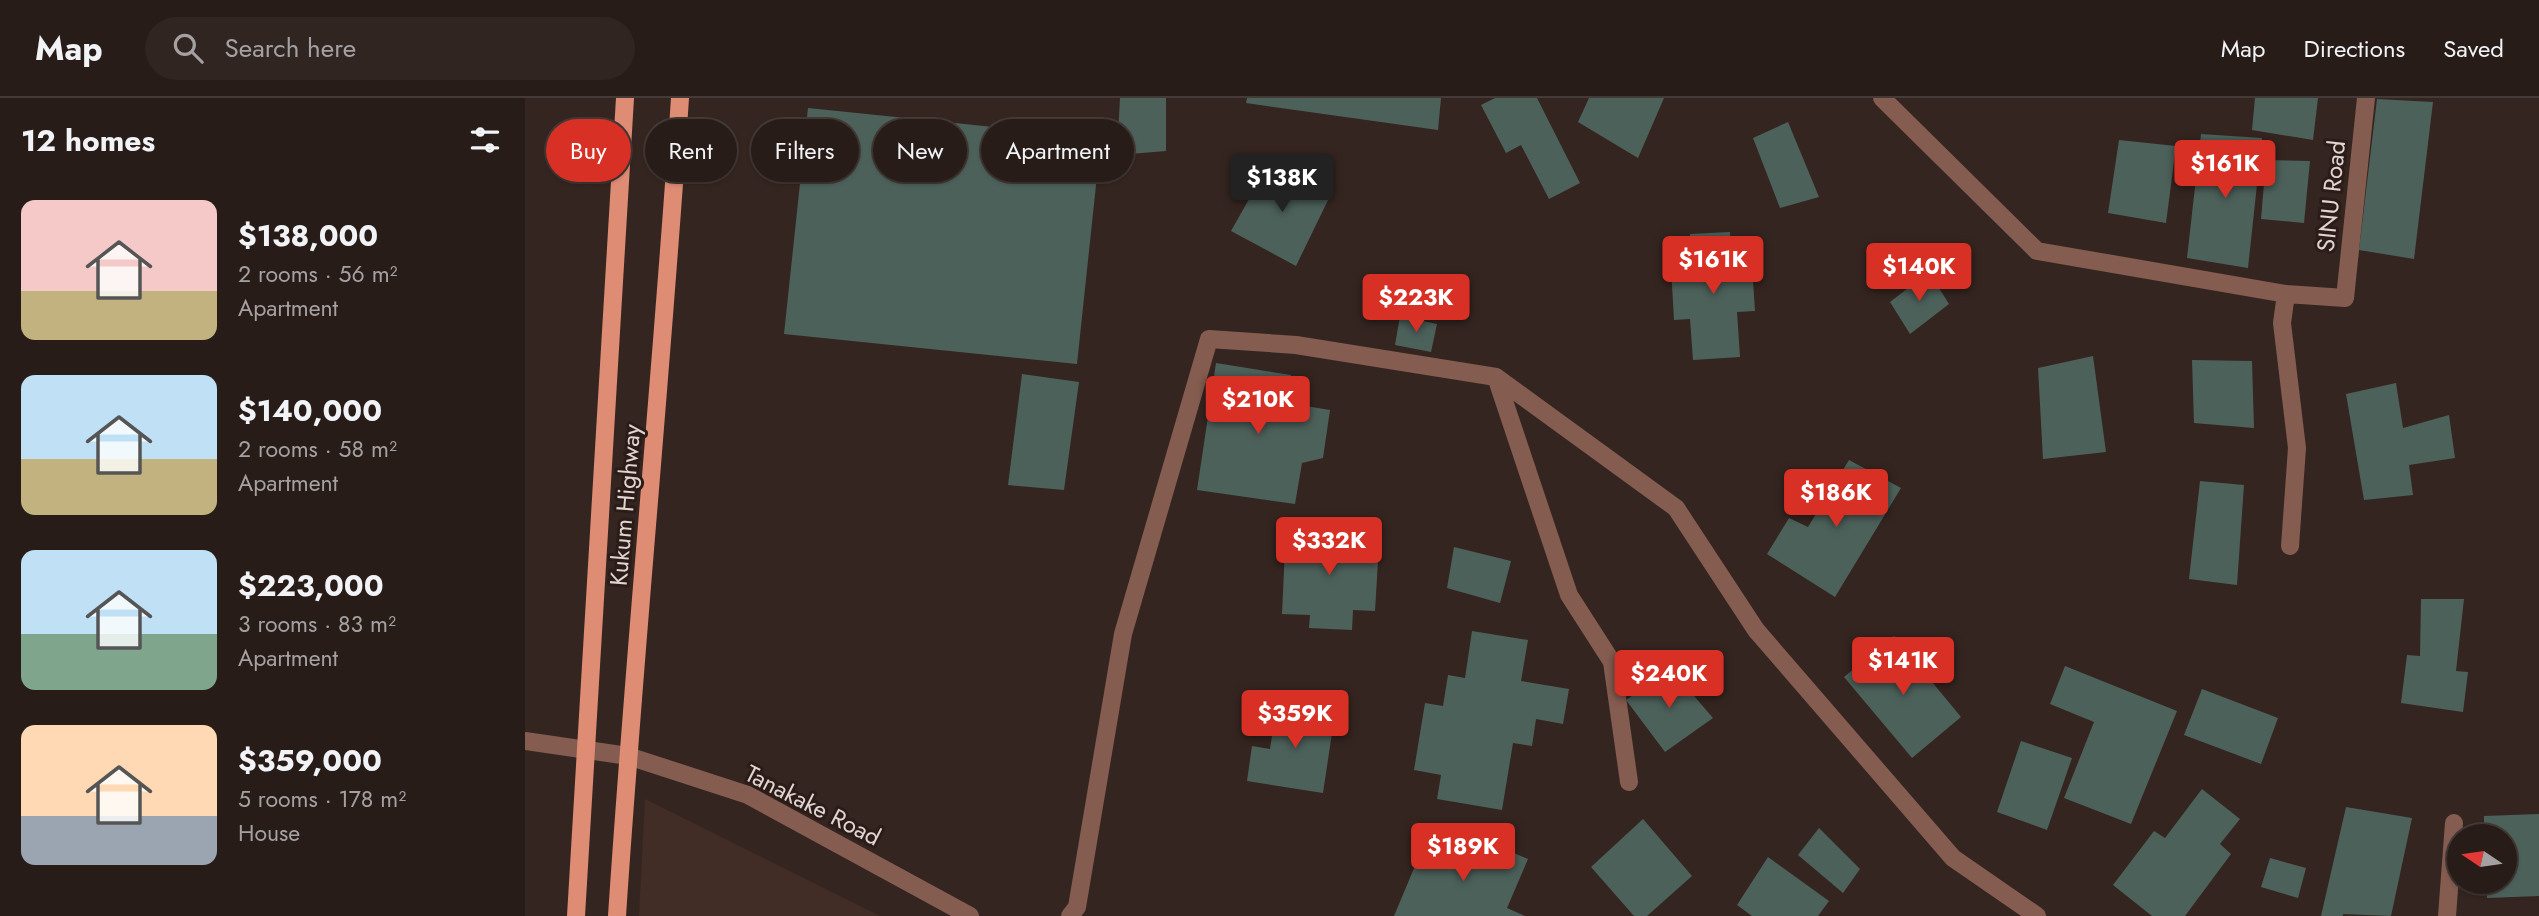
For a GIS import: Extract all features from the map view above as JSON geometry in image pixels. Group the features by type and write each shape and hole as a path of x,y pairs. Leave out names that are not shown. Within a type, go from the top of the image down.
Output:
{"main road":[{"name":"Kukum Highway","path":"576,916 625,98"},
{"name":"Kukum Highway","path":"617,916 666,308 680,98"}],"street":[{"path":"1882,98 2038,251 2286,294 2282,323 2297,448 2290,546"},
{"name":"SINU Road","path":"2286,294 2345,298 2366,98"},
{"path":"1070,916 1077,907 1123,634 1209,339 1296,345 1496,377 1676,508 1756,630 1954,858 2037,916"},
{"path":"1496,377 1569,595 1612,662 1629,782"},
{"name":"Tanakake Road","path":"525,741 628,756 748,795 970,916"},
{"path":"2447,916 2454,823"}],"shaded area":[{"path":"645,799 880,916 639,916"}],"building":[{"path":"1120,98 1166,98 1166,151 1134,154 1134,119 1119,119"},
{"path":"1247,98 1441,98 1438,130 1246,103"},
{"path":"1495,98 1537,98 1580,183 1549,199 1521,145 1506,153 1481,105"},
{"path":"1589,98 1664,98 1638,158 1578,122"},
{"path":"2255,98 2318,98 2313,140 2252,130"},
{"path":"2377,99 2433,102 2414,259 2359,250"},
{"path":"808,108 915,119 873,119 873,182 967,182 967,124 981,126 981,182 1096,182 1077,364 784,334 800,182 859,182 859,119 807,119"},
{"path":"1788,122 1819,197 1780,208 1753,138"},
{"path":"2201,134 2262,138 2248,268 2187,258"},
{"path":"2119,140 2176,146 2166,223 2108,213"},
{"path":"2266,160 2310,161 2304,223 2261,219"},
{"path":"1270,162 1331,194 1296,266 1231,231"},
{"path":"1730,232 1732,266 1752,265 1755,311 1737,312 1740,357 1693,360 1690,319 1674,320 1671,267 1691,266 1690,234"},
{"path":"1929,272 1949,304 1910,334 1890,302"},
{"path":"1400,316 1437,324 1431,352 1395,345"},
{"path":"2093,356 2106,452 2043,459 2038,368"},
{"path":"2192,360 2252,361 2254,428 2194,423"},
{"path":"1216,363 1291,375 1287,403 1330,410 1323,458 1302,463 1295,504 1197,490"},
{"path":"1022,374 1079,382 1064,490 1008,485"},
{"path":"2396,383 2403,428 2449,415 2455,458 2409,465 2413,495 2364,500 2346,394"},
{"path":"1849,460 1901,488 1835,597 1767,554 1789,518 1808,527"},
{"path":"2200,481 2244,485 2237,585 2189,579"},
{"path":"1307,521 1358,523 1357,561 1378,561 1375,611 1353,610 1352,630 1309,628 1310,615 1282,614 1285,548 1306,549"},
{"path":"1454,547 1511,561 1500,603 1447,588"},
{"path":"2421,599 2464,599 2456,671 2468,672 2463,712 2401,703 2407,655 2420,656"},
{"path":"1472,631 1528,640 1521,681 1569,689 1563,724 1536,719 1532,746 1513,743 1502,810 1437,799 1441,775 1414,770 1425,703 1443,706 1448,675 1465,678"},
{"path":"1894,636 1961,717 1912,758 1844,677"},
{"path":"2065,666 2177,711 2131,824 2064,798 2094,722 2050,704"},
{"path":"1671,669 1713,718 1665,752 1626,700"},
{"path":"2202,689 2278,718 2261,764 2184,735"},
{"path":"1277,704 1335,713 1323,793 1247,781 1252,746 1270,749"},
{"path":"2021,741 2072,758 2047,830 1997,812"},
{"path":"2202,789 2240,819 2220,844 2231,854 2185,916 2152,916 2113,885 2154,831 2165,838"},
{"path":"2346,807 2412,818 2391,916 2321,916"},
{"path":"2539,814 2539,896 2487,898 2487,894 2517,894 2517,824 2484,824 2484,816"},
{"path":"1643,819 1692,876 1647,916 1634,916 1591,867"},
{"path":"1819,828 1860,869 1843,893 1798,855"},
{"path":"1482,839 1528,859 1507,908 1525,916 1394,916 1425,842 1472,863"},
{"path":"1768,857 1829,901 1818,916 1752,916 1737,905"},
{"path":"2270,858 2306,868 2298,898 2261,887"}]}
